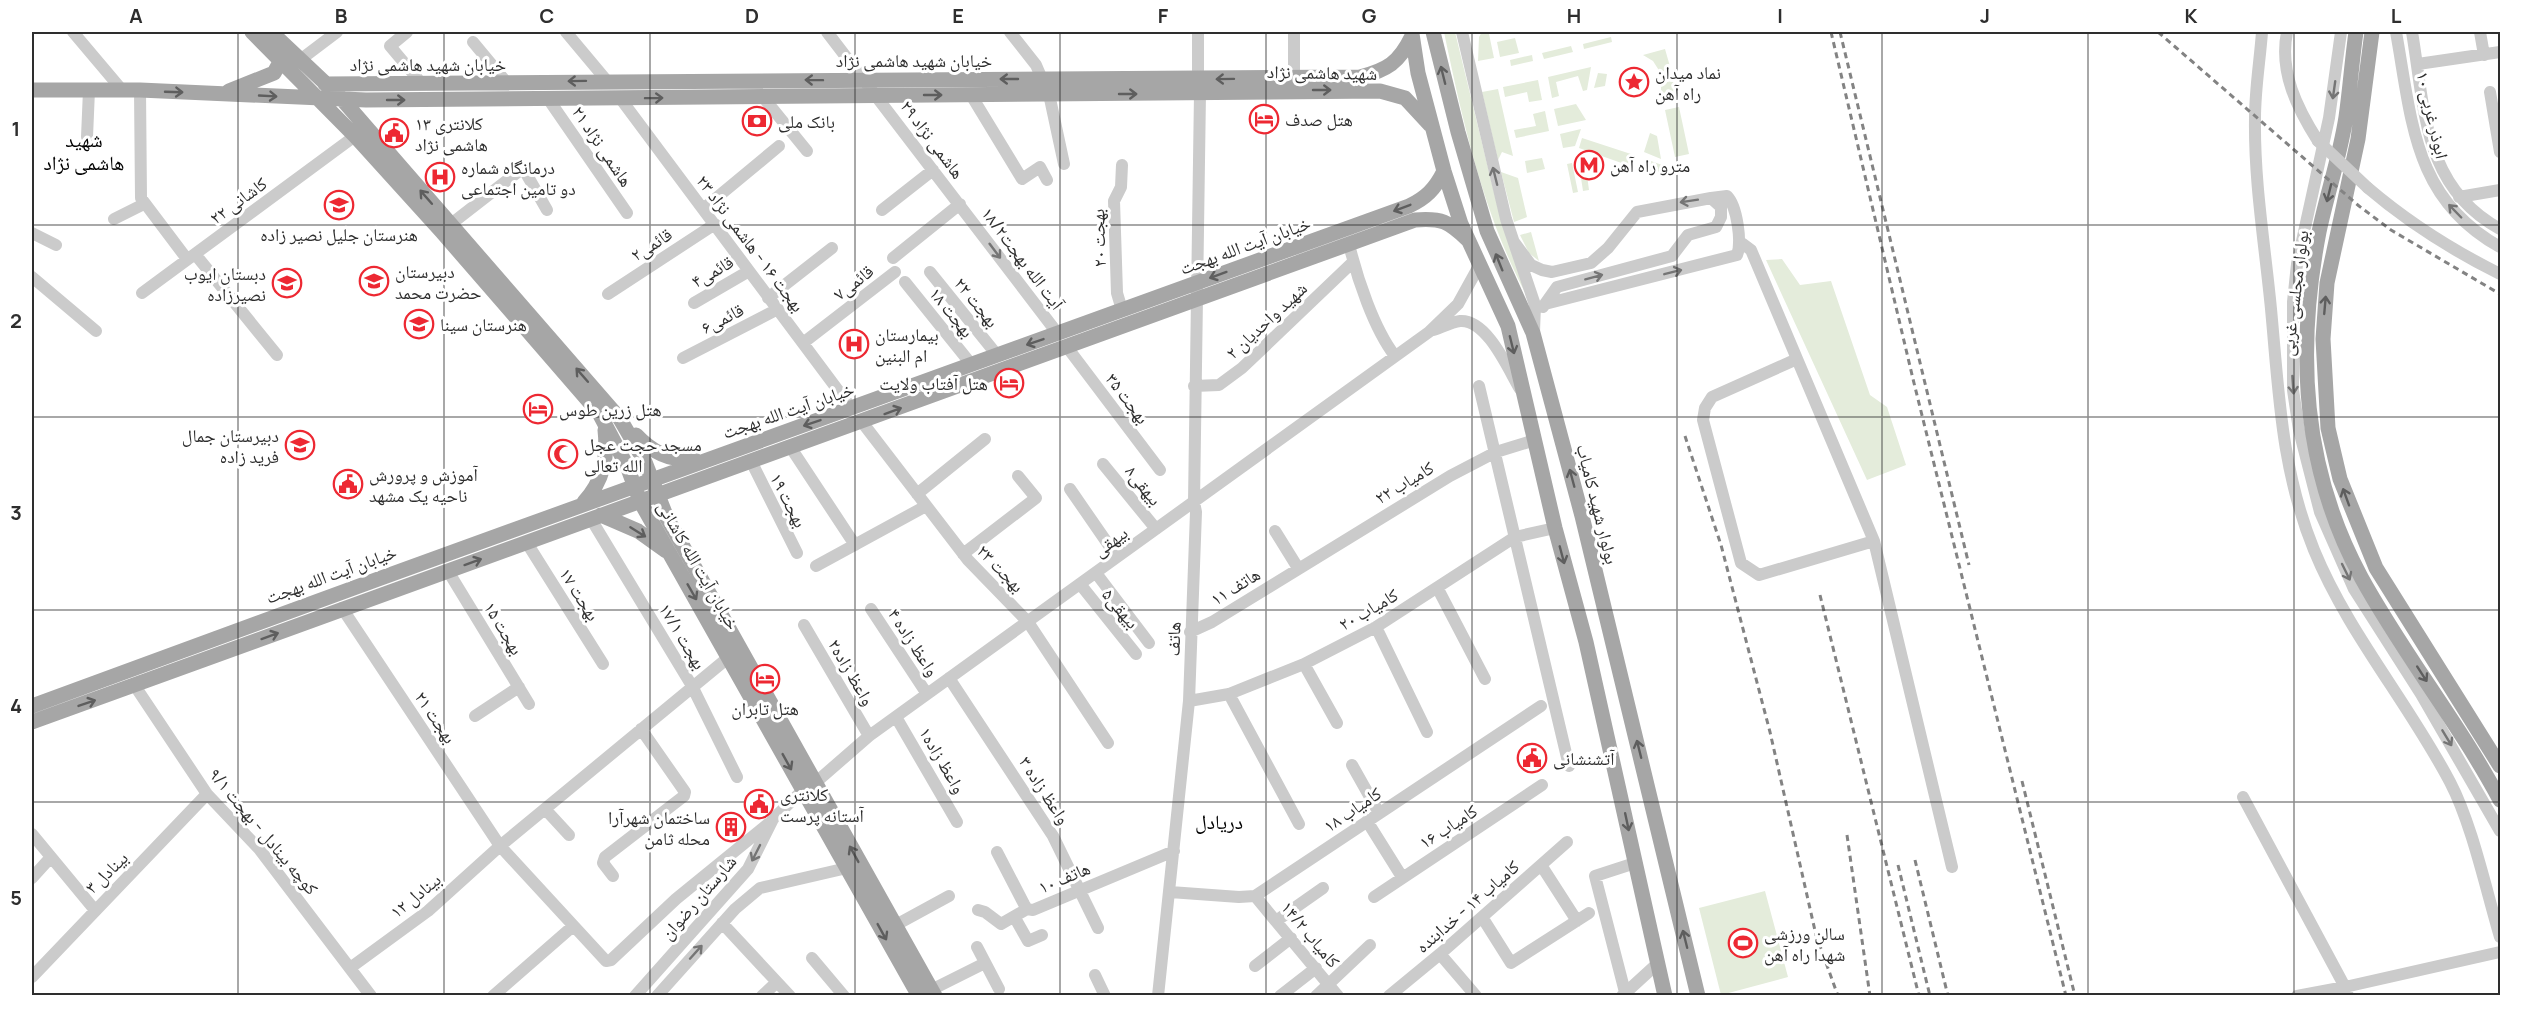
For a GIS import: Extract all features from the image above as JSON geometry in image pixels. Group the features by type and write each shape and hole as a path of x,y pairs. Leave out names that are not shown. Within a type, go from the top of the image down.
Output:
{"main road":[{"name":"خیابان آیت الله کاشانی","path":"252,32 355,136 442,232 598,413 635,484 640,501 729,657 894,926 928,994"},
{"path":"272,32 325,84"},
{"name":"بولوار شهید کامیاب","path":"1433,32 1458,132 1487,231 1533,333 1612,637 1698,996"},
{"name":"بولوار مجلسی غربی","path":"2356,32 2346,118 2320,231 2305,337 2305,381 2311,431 2324,483 2342,536 2361,576 2500,800"},
{"name":"بولوار مجلسی غربی","path":"2372,32 2358,139 2327,283 2323,339 2328,428 2340,479 2376,568 2500,766"},
{"path":"1412,34 1430,125 1444,171 1468,240 1508,326 1555,528 1586,642 1665,996"},
{"name":"خیابان شهید هاشمی نژاد","path":"316,97 366,100 549,100 1049,94 1294,78 1359,78 1387,70 1412,34"},
{"path":"219,94 274,73 288,47"},
{"path":"290,71 300,60"},
{"path":"1376,73 1383,81 1380,91"},
{"name":"خیابان شهید هاشمی نژاد","path":"316,97 325,84 1042,79 1199,86"},
{"name":"خیابان آیت الله کاشانی","path":"325,84 341,98 620,419 645,462 656,495 809,787 847,868 928,994"},
{"name":"شهید هاشمی نژاد","path":"1199,86 1258,90 1380,91 1405,98 1430,125"},
{"path":"32,90 140,90 316,97"},
{"path":"359,120 356,110 366,100"},
{"name":"خیابان آیت الله بهجت","path":"32,706 650,478 852,409 1409,206 1425,198 1438,184 1444,171"},
{"name":"خیابان آیت الله بهجت","path":"32,722 656,495 752,463 1415,220 1437,218 1452,225 1468,240"},
{"path":"584,502 593,492 602,474 607,449 598,413"},
{"path":"620,419 651,449 666,457 682,460 717,455"},
{"path":"596,517 638,531 671,555"},
{"path":"1586,642 1612,637"}],"street":[{"path":"73,32 122,90"},
{"path":"300,60 337,32"},
{"path":"407,32 390,46 422,84"},
{"path":"566,32 607,81"},
{"name":"هاشمی نژاد ۲۹","path":"827,32 960,204"},
{"path":"1010,32 1035,65 1042,79"},
{"name":"هاتف","path":"1158,996 1189,702 1190,632 1197,512 1194,502 1194,386 1198,32"},
{"path":"1294,32 1294,78"},
{"path":"1462,32 1492,165 1534,305 1533,333"},
{"path":"1465,46 1470,32"},
{"path":"2262,32 2255,117 2257,191 2271,310 2278,410 2292,488 2314,550 2343,612 2419,728 2451,784 2500,937"},
{"path":"2287,32 2286,65 2291,91 2318,141 2368,188 2443,244 2500,274"},
{"path":"2341,32 2329,118 2295,283 2291,341 2299,430 2320,512 2350,581 2500,831"},
{"name":"ابوذر غربی ۱۰","path":"2397,32 2412,117 2432,182 2469,226 2500,247"},
{"path":"2412,32 2432,147 2446,180 2459,197 2486,221 2500,229"},
{"path":"2480,32 2484,55"},
{"path":"473,42 507,83"},
{"path":"2418,64 2500,52"},
{"path":"87,137 89,90"},
{"path":"140,90 140,192 144,204 277,356"},
{"path":"2490,92 2500,152"},
{"path":"1049,94 1064,164"},
{"path":"971,95 1022,179 1040,167 1047,180"},
{"path":"763,97 807,151"},
{"name":"بهجت ۱۶ - هاشمی نژاد ۲۳","path":"620,98 852,409"},
{"name":"هاشمی نژاد ۲۱","path":"549,100 627,213"},
{"name":"کاشانی ۲۲","path":"142,293 355,136"},
{"path":"703,209 779,146"},
{"name":"بهجت ۲۰","path":"1122,165 1121,187 1114,201 1118,293 1122,310"},
{"path":"451,224 524,168 547,210"},
{"path":"882,210 933,170"},
{"path":"2459,197 2500,190"},
{"path":"1514,242 1531,265 1551,272 1591,263 1608,248 1637,212 1723,196 1730,199 1740,248 1737,255 1545,304"},
{"path":"1533,333 1545,304 1557,287 1672,256 1688,235 1716,227 1719,223 1721,207 1711,198"},
{"path":"114,219 144,204"},
{"path":"893,258 960,204"},
{"name":"آیت الله بهجت۱۸/۲","path":"960,204 1058,334"},
{"name":"قائمی۲","path":"608,294 715,224"},
{"path":"32,233 56,244"},
{"path":"1739,241 1751,250 1874,541 1952,867"},
{"path":"1349,244 1353,262 1385,344 1395,356"},
{"path":"768,298 832,248"},
{"name":"شهید واحدیان ۲","path":"1194,386 1219,385 1242,368 1353,262"},
{"path":"1429,332 1458,304 1479,266"},
{"name":"قائمی۴","path":"694,303 749,271"},
{"name":"قائمی۷","path":"804,343 895,272"},
{"name":"بهجت ۲۲","path":"930,272 997,355"},
{"path":"32,276 96,331"},
{"name":"بهجت ۱۸","path":"905,282 971,364"},
{"name":"قائمی۶","path":"683,358 778,309"},
{"path":"1429,332 1459,321 1469,322 1485,331 1527,402"},
{"name":"بیهقی","path":"809,787 869,736 1429,332"},
{"name":"بهجت ۳۵","path":"1067,347 1160,470"},
{"path":"1797,359 1712,397 1705,408 1703,420 1741,563 1759,575 1874,541"},
{"path":"1479,386 1569,766"},
{"name":"بهجت ۲۳","path":"862,422 963,554 1028,622 1108,743"},
{"path":"917,494 986,439"},
{"name":"کامیاب ۲۲","path":"1298,568 1450,476 1496,452 1535,440"},
{"path":"791,448 855,544"},
{"name":"بهجت ۱۹","path":"752,463 797,553"},
{"name":"بیهقی۸","path":"1103,464 1156,529"},
{"path":"963,554 1036,498 1017,476"},
{"path":"1070,489 1117,557"},
{"path":"816,566 926,506"},
{"name":"بهجت ۱۷/۱","path":"596,517 692,686 737,777"},
{"name":"کامیاب ۲۰","path":"1189,702 1229,694 1304,664 1376,627 1515,537 1555,528"},
{"path":"1275,531 1298,568"},
{"name":"بهجت ۱۷","path":"526,543 603,664"},
{"name":"هاتف ۱۱","path":"1190,632 1212,622 1298,568"},
{"name":"بهجت ۱۵","path":"448,571 529,704"},
{"path":"1096,573 1149,643"},
{"name":"بیهقی۵","path":"1080,584 1136,654"},
{"path":"1438,589 1485,679"},
{"name":"بهجت ۲۱","path":"342,608 500,846 601,959 611,960 676,899 773,819"},
{"name":"واعظ زاده ۴","path":"871,609 927,694"},
{"name":"واعظ زاده۲","path":"804,625 869,736"},
{"path":"1376,627 1427,732"},
{"name":"بینادل ۱۲","path":"350,968 428,911 500,846 729,657"},
{"path":"1304,664 1337,723"},
{"name":"واعظ زاده ۳","path":"949,678 1053,836 1098,928"},
{"name":"کوچه بینادل - بهجت ۹/۱","path":"135,686 207,794 260,850 371,996"},
{"path":"475,716 519,687"},
{"path":"1229,694 1299,824"},
{"name":"کامیاب ۱۸","path":"1255,896 1540,706"},
{"name":"واعظ زاده۱","path":"896,717 957,822"},
{"path":"613,876 603,864 605,858 684,796 685,792 641,729"},
{"path":"1352,765 1379,813"},
{"name":"کامیاب ۱۶","path":"1374,897 1542,785"},
{"name":"شارستان رضوان","path":"635,996 748,869 773,819 809,787"},
{"name":"بینادل ۳","path":"32,977 94,909 207,794"},
{"path":"2243,797 2347,991"},
{"path":"545,809 569,835"},
{"path":"1367,821 1402,878"},
{"path":"32,834 94,909"},
{"name":"کامیاب ۱۴ - خدابنده","path":"1389,996 1567,842"},
{"name":"هاتف ۱۰","path":"997,852 1027,909 1033,910 1174,851"},
{"path":"32,878 51,857"},
{"path":"1635,863 1595,876 1625,994 1657,964"},
{"path":"1541,865 1577,921"},
{"name":"شارستان رضوان","path":"657,996 735,909 760,888 847,868"},
{"path":"1276,921 1323,888"},
{"path":"1170,892 1255,896"},
{"path":"894,926 949,896"},
{"name":"کامیاب ۱۴/۲","path":"1255,896 1338,996"},
{"path":"978,910 985,912 1001,924 1027,909"},
{"path":"1482,917 1511,963 1589,913"},
{"path":"1015,918 1028,941 1042,935"},
{"path":"722,923 790,996"},
{"path":"493,996 572,927"},
{"path":"1255,966 1291,938"},
{"path":"1316,996 1370,945"},
{"path":"977,947 999,989"},
{"path":"2297,996 2347,991 2500,952"},
{"path":"1440,954 1476,996"},
{"path":"812,958 844,996"},
{"path":"928,994 985,963"},
{"path":"1280,996 1316,968"},
{"path":"1095,975 1105,996"},
{"path":"762,996 777,982"}],"green space":[{"path":"1444,32 1455,32 1501,221 1529,300 1499,236 1487,203 1467,135"},
{"path":"1482,32 1501,32 1489,34 1494,58 1478,61 1479,37"},
{"path":"1611,37 1612,42 1584,49 1583,44"},
{"path":"1515,38 1519,53 1500,57 1497,42"},
{"path":"1571,46 1573,52 1544,59 1542,53"},
{"path":"1665,49 1671,70 1660,72 1653,61 1643,55"},
{"path":"1532,55 1533,61 1511,66 1510,60"},
{"path":"1591,67 1587,90 1583,91 1578,76 1556,82 1559,96 1552,98 1548,77"},
{"path":"1598,73 1607,74 1605,86 1594,88"},
{"path":"1672,77 1677,98 1654,103 1661,92 1661,79"},
{"path":"1538,80 1542,100 1529,102 1527,92 1505,97 1503,87"},
{"path":"1498,89 1513,156 1502,152 1498,160 1482,92"},
{"path":"1576,104 1586,120 1558,126 1554,109"},
{"path":"1679,107 1689,154 1675,157 1665,110"},
{"path":"1545,111 1549,131 1516,138 1514,130 1536,126 1533,114"},
{"path":"1581,129 1575,146 1563,148 1560,134"},
{"path":"1650,133 1657,136 1661,159 1644,152"},
{"path":"1582,138 1634,155 1630,166 1579,148"},
{"path":"1542,158 1545,169 1527,173 1525,161"},
{"path":"1651,161 1662,165 1664,171 1655,174 1647,171"},
{"path":"1572,163 1578,192 1573,193 1567,164"},
{"path":"1579,165 1586,168 1589,190 1583,191"},
{"path":"1501,172 1518,178 1527,217 1514,222"},
{"path":"1531,232 1539,261 1529,253 1520,235"},
{"path":"1782,259 1800,285 1831,281 1870,395 1887,407 1906,465 1867,480 1766,260"},
{"name":"سالن ورزشی شهدا راه آهن","path":"1765,891 1788,977 1721,995 1699,908"}],"railway":[{"path":"1831,32 1913,379 2066,996"},
{"path":"1840,32 1969,565"},
{"path":"2158,32 2359,206 2391,230 2500,294"},
{"path":"1685,436 1721,545 1770,732 1816,935 1838,996"},
{"path":"1820,595 1919,996"},
{"path":"2022,781 2075,996"},
{"path":"1847,835 1870,996"},
{"path":"1915,860 1948,996"},
{"path":"1898,865 1930,996"}],"place":[{"name":"نماد میدان راه آهن","path":"1634,82"},
{"name":"هتل صدف","path":"1264,119"},
{"name":"بانک ملی","path":"757,121"},
{"name":"کلانتری ۱۳ هاشمی نژاد","path":"394,133"},
{"name":"مترو راه آهن","path":"1589,165"},
{"name":"درمانگاه شماره دو تامین اجتماعی","path":"440,177"},
{"name":"هنرستان جلیل نصیر زاده","path":"339,205"},
{"name":"دبیرستان حضرت محمد","path":"374,281"},
{"name":"دبستان ایوب نصیرزاده","path":"287,283"},
{"name":"هنرستان سینا","path":"419,324"},
{"name":"بیمارستان ام البنین","path":"854,344"},
{"name":"هتل آفتاب ولایت","path":"1009,383"},
{"name":"هتل زرین طوس","path":"538,409"},
{"name":"دبیرستان جمال فرید زاده","path":"300,445"},
{"name":"مسجد حجت عجل الله تعالی","path":"563,454"},
{"name":"آموزش و پرورش ناحیه یک مشهد","path":"348,484"},
{"name":"هتل تابران","path":"765,679"},
{"name":"آتشنشانی","path":"1532,758"},
{"name":"کلانتری آستانه پرست","path":"759,804"},
{"name":"ساختمان شهرآرا محله ثامن","path":"731,827"},
{"name":"سالن ورزشی شهدا راه آهن","path":"1743,943"}],"district":[{"name":"شهید هاشمی نژاد","path":"84,150"},
{"name":"دریادل","path":"1219,821"}]}
